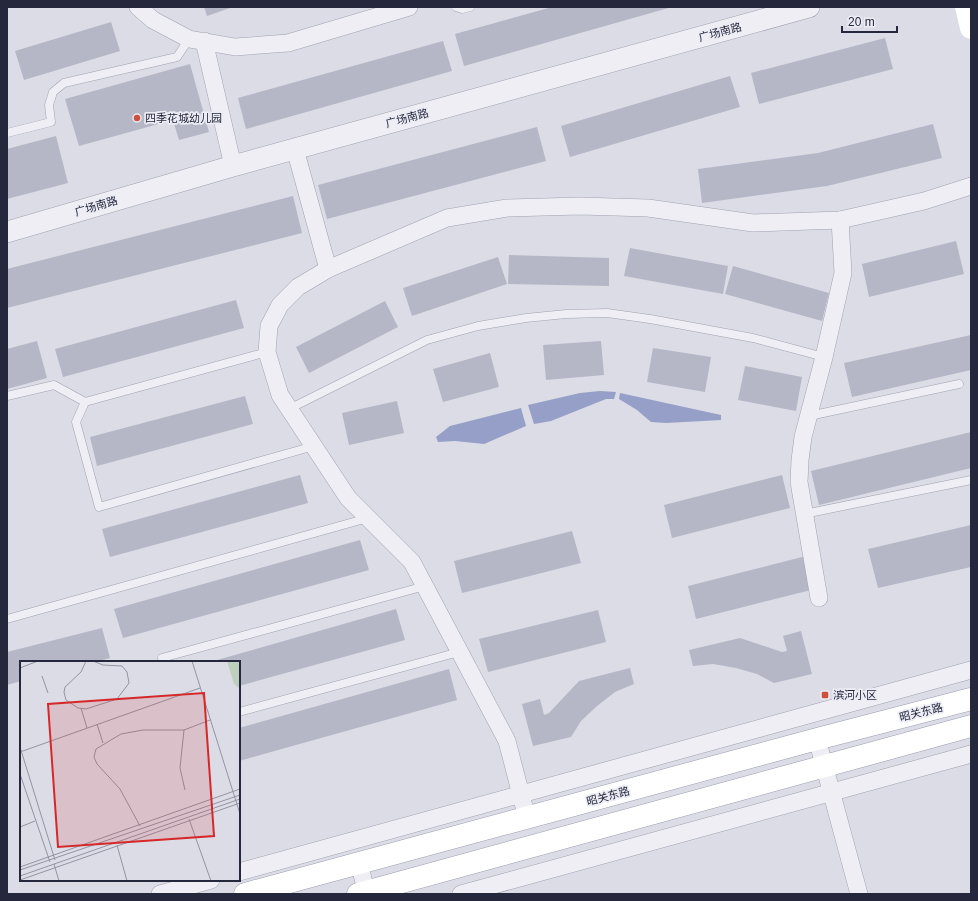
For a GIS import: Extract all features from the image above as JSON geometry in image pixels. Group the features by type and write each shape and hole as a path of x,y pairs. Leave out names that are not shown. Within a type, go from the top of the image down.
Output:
{"main road":[{"path":"966,7 971,28"},
{"name":"昭关东路","path":"245,894 817,738 971,699"},
{"path":"364,893 971,726"}],"street":[{"path":"138,7 153,20 196,40 235,47 288,43 409,7"},
{"name":"广场南路","path":"7,232 233,166 808,7"},
{"path":"196,40 233,166"},
{"path":"295,149 328,269"},
{"path":"527,818 507,741 412,562 348,498 280,395 267,352 269,326 280,305 298,287 328,269 447,218 507,208 580,206 648,208 753,223 840,220 924,201 971,186"},
{"path":"819,598 804,514 800,482 800,460 803,437 824,357 843,273 840,220"},
{"path":"240,872 971,670"},
{"path":"817,738 859,894"},
{"path":"461,894 971,754"},
{"path":"359,863 364,893"},
{"path":"160,894 207,881"}],"lane":[{"path":"456,7 462,9 470,7"},
{"path":"7,133 51,122 49,105 53,92 64,83 177,57 196,40"},
{"path":"289,409 427,340 478,326 526,318 566,314 607,313 650,319 752,338 824,357"},
{"path":"7,396 54,385 85,402 267,352"},
{"path":"808,416 959,384"},
{"path":"85,402 76,422 99,507 314,446"},
{"path":"804,514 971,480"},
{"path":"7,619 368,518"},
{"path":"162,658 425,586"},
{"path":"240,712 459,652"}],"water":[{"path":"600,391 616,392 614,399 606,399 551,421 534,424 528,405 580,393"},
{"path":"620,393 721,415 721,420 666,423 651,422 637,410 619,399"},
{"path":"521,408 526,426 484,444 455,441 438,442 436,437 450,426"}],"building":[{"path":"204,7 233,7 207,16"},
{"path":"552,7 672,7 464,66 455,34"},
{"path":"111,22 120,51 24,80 15,51"},
{"path":"885,38 893,69 759,104 751,73"},
{"path":"443,41 452,71 246,129 238,98"},
{"path":"190,64 209,132 179,140 173,120 79,146 65,99"},
{"path":"730,76 740,107 570,157 561,126"},
{"path":"933,124 942,158 827,186 702,203 698,169 818,153"},
{"path":"537,127 546,161 327,219 318,185"},
{"path":"56,136 68,183 7,199 7,149"},
{"path":"293,196 302,233 7,308 7,269"},
{"path":"956,241 964,274 869,297 862,264"},
{"path":"630,248 728,266 723,294 624,276"},
{"path":"509,255 609,258 609,286 508,284"},
{"path":"498,257 507,284 412,316 403,288"},
{"path":"733,266 829,293 822,321 725,294"},
{"path":"236,300 244,328 63,377 55,349"},
{"path":"385,301 398,327 309,373 296,347"},
{"path":"971,335 971,370 852,397 844,363"},
{"path":"37,341 47,378 7,389 7,349"},
{"path":"601,341 604,375 546,380 543,345"},
{"path":"653,348 711,357 705,392 647,382"},
{"path":"490,353 499,387 443,402 433,369"},
{"path":"745,366 802,377 796,411 738,400"},
{"path":"245,396 253,424 97,466 90,437"},
{"path":"397,401 404,433 349,445 342,413"},
{"path":"971,432 971,468 819,505 811,471"},
{"path":"300,475 308,503 110,557 102,529"},
{"path":"782,475 790,508 672,538 664,505"},
{"path":"971,525 971,567 878,588 868,549"},
{"path":"572,531 581,563 462,593 454,561"},
{"path":"360,540 369,570 123,638 114,609"},
{"path":"806,556 815,589 696,619 688,586"},
{"path":"396,609 405,640 240,686 240,661 214,661"},
{"path":"598,610 606,642 488,672 479,639"},
{"path":"102,628 110,658 100,661 20,661 20,681 7,685 7,652"},
{"path":"801,631 812,674 774,683 757,674 736,668 713,664 693,666 689,650 740,638 782,652 787,651 783,636"},
{"path":"630,668 634,684 615,692 597,706 581,721 571,737 533,746 522,704 540,699 544,715 549,713 579,681"},
{"path":"449,669 457,700 240,761 240,728"}],"place":[{"name":"四季花城幼儿园","path":"137,118"},
{"name":"滨河小区","path":"825,695"}]}
